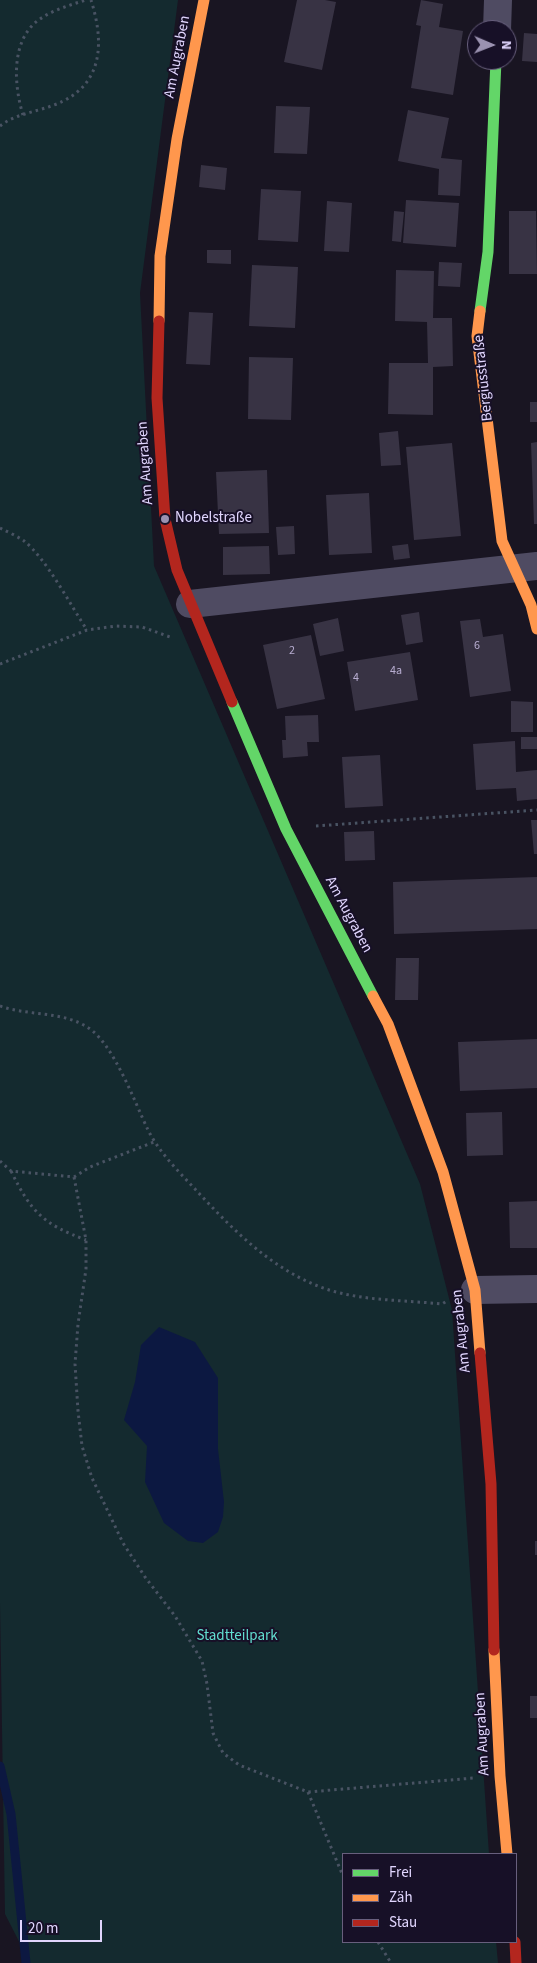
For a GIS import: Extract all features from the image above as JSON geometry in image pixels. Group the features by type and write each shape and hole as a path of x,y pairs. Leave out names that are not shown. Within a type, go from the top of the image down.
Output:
{"street":[{"name":"Am Augraben","path":"204,0 177,139 159,266 157,398 165,520 177,570 203,638 286,829 388,1024 443,1172 475,1290 491,1484 493,1622 500,1776 507,1853"},
{"path":"497,20 498,0"},
{"name":"Bergiusstraße","path":"496,70 488,252 477,336 502,541 526,567 531,605 537,629"},
{"path":"190,604 526,567"},
{"path":"475,1290 537,1289"},
{"path":"515,1943 516,1963"}],"path":[{"path":"22,115 16,84 22,40 29,28 39,20 86,0"},
{"path":"0,126 22,115 56,105 71,96 84,84 93,70 98,56 100,39 98,20 91,0"},
{"path":"0,528 24,541 34,552 56,580 86,630"},
{"path":"0,664 86,630 116,626 142,627 180,640 203,638"},
{"path":"286,829 537,810"},
{"path":"0,1006 15,1011 70,1019 88,1027 101,1039 117,1065 154,1142 180,1174 227,1223 258,1250 294,1276 326,1289 353,1296 442,1304 475,1290"},
{"path":"11,1171 74,1177 90,1167 154,1142"},
{"path":"0,1162 11,1171 24,1197 42,1218 62,1231 86,1240"},
{"path":"74,1177 86,1240 86,1269 78,1324 75,1364 82,1446 92,1478 123,1543 179,1623 202,1662 207,1684 213,1733 223,1753 239,1765 308,1792 500,1776"},
{"path":"308,1792 342,1874"},
{"path":"379,1943 391,1963"}],"green space":[{"name":"Stadtteilpark","path":"0,0 178,0 140,293 154,566 420,1184 452,1310 489,1853 342,1853 342,1943 496,1943 498,1963 30,1963 5,1914 0,1603"}],"water":[{"path":"159,1327 195,1342 218,1378 218,1449 224,1502 223,1517 218,1532 203,1543 188,1541 164,1523 145,1482 147,1446 124,1420 135,1382 141,1345"}],"building":[{"path":"297,0 336,2 322,70 284,62"},
{"path":"421,0 443,4 439,27 463,31 453,95 411,88 421,26 416,25"},
{"path":"524,33 537,34 537,62 522,61"},
{"path":"276,106 310,107 307,154 274,153"},
{"path":"408,110 449,118 441,158 462,160 460,196 438,195 439,169 398,161"},
{"path":"201,165 227,168 225,190 199,187"},
{"path":"261,189 301,191 298,242 258,240"},
{"path":"406,200 459,203 456,247 403,243"},
{"path":"327,201 352,203 349,252 324,251"},
{"path":"394,211 404,212 401,242 392,241"},
{"path":"509,211 536,211 537,274 509,274"},
{"path":"207,250 231,250 231,264 207,263"},
{"path":"439,262 462,263 460,287 438,286"},
{"path":"252,265 298,267 295,328 249,326"},
{"path":"396,270 434,271 433,318 452,318 453,366 433,367 433,415 388,414 389,363 428,363 427,322 395,321"},
{"path":"189,312 213,313 210,365 186,364"},
{"path":"249,357 293,358 291,420 248,419"},
{"path":"530,402 537,402 537,422 530,422"},
{"path":"398,431 401,465 381,466 379,433"},
{"path":"537,442 537,524 534,524 531,443"},
{"path":"452,443 461,536 414,540 406,447"},
{"path":"267,470 269,533 219,534 216,472"},
{"path":"369,493 372,553 329,555 326,495"},
{"path":"294,526 295,554 278,555 276,527"},
{"path":"408,544 410,558 394,560 392,546"},
{"path":"269,546 270,574 223,575 223,547"},
{"path":"419,612 423,642 406,645 401,615"},
{"path":"338,618 344,651 320,656 313,624"},
{"path":"480,619 483,637 503,634 511,691 470,697 460,621"},
{"path":"311,635 325,699 277,709 263,645"},
{"path":"410,652 418,700 355,711 347,662"},
{"path":"511,701 533,702 533,732 511,732"},
{"path":"318,715 319,742 307,742 308,756 283,758 282,740 286,740 285,716"},
{"path":"521,737 537,737 537,749 521,749"},
{"path":"515,741 516,772 537,770 537,799 517,801 516,788 476,790 473,744"},
{"path":"380,755 383,806 345,808 342,757"},
{"path":"531,820 537,820 537,854 534,854"},
{"path":"374,831 375,860 345,861 344,832"},
{"path":"537,877 537,929 394,934 393,882"},
{"path":"396,958 419,958 418,1000 395,1000"},
{"path":"537,1039 537,1088 460,1091 458,1042"},
{"path":"502,1112 503,1155 467,1156 466,1113"},
{"path":"537,1201 537,1248 510,1248 509,1202"},
{"path":"535,1541 537,1541 537,1555 535,1555"},
{"path":"530,1696 537,1696 537,1718 530,1718"}],"waterway":[{"path":"0,1766 11,1814 26,1963"}],"traffic: fast":[{"path":"480,311 488,252 496,70"},
{"path":"232,702 286,829 373,996"}],"traffic: slow":[{"path":"159,321 160,256 177,139 204,0"},
{"path":"480,311 477,336 502,541 531,605 537,629"},
{"path":"373,996 388,1024 443,1172 475,1290 480,1353"},
{"path":"494,1650 500,1776 507,1853"}],"traffic: jam":[{"path":"159,321 157,398 165,519 177,570 232,702"},
{"path":"480,1353 491,1484 494,1650"},
{"path":"515,1943 516,1963"}],"place":[{"name":"Nobelstraße","path":"165,519"}]}
